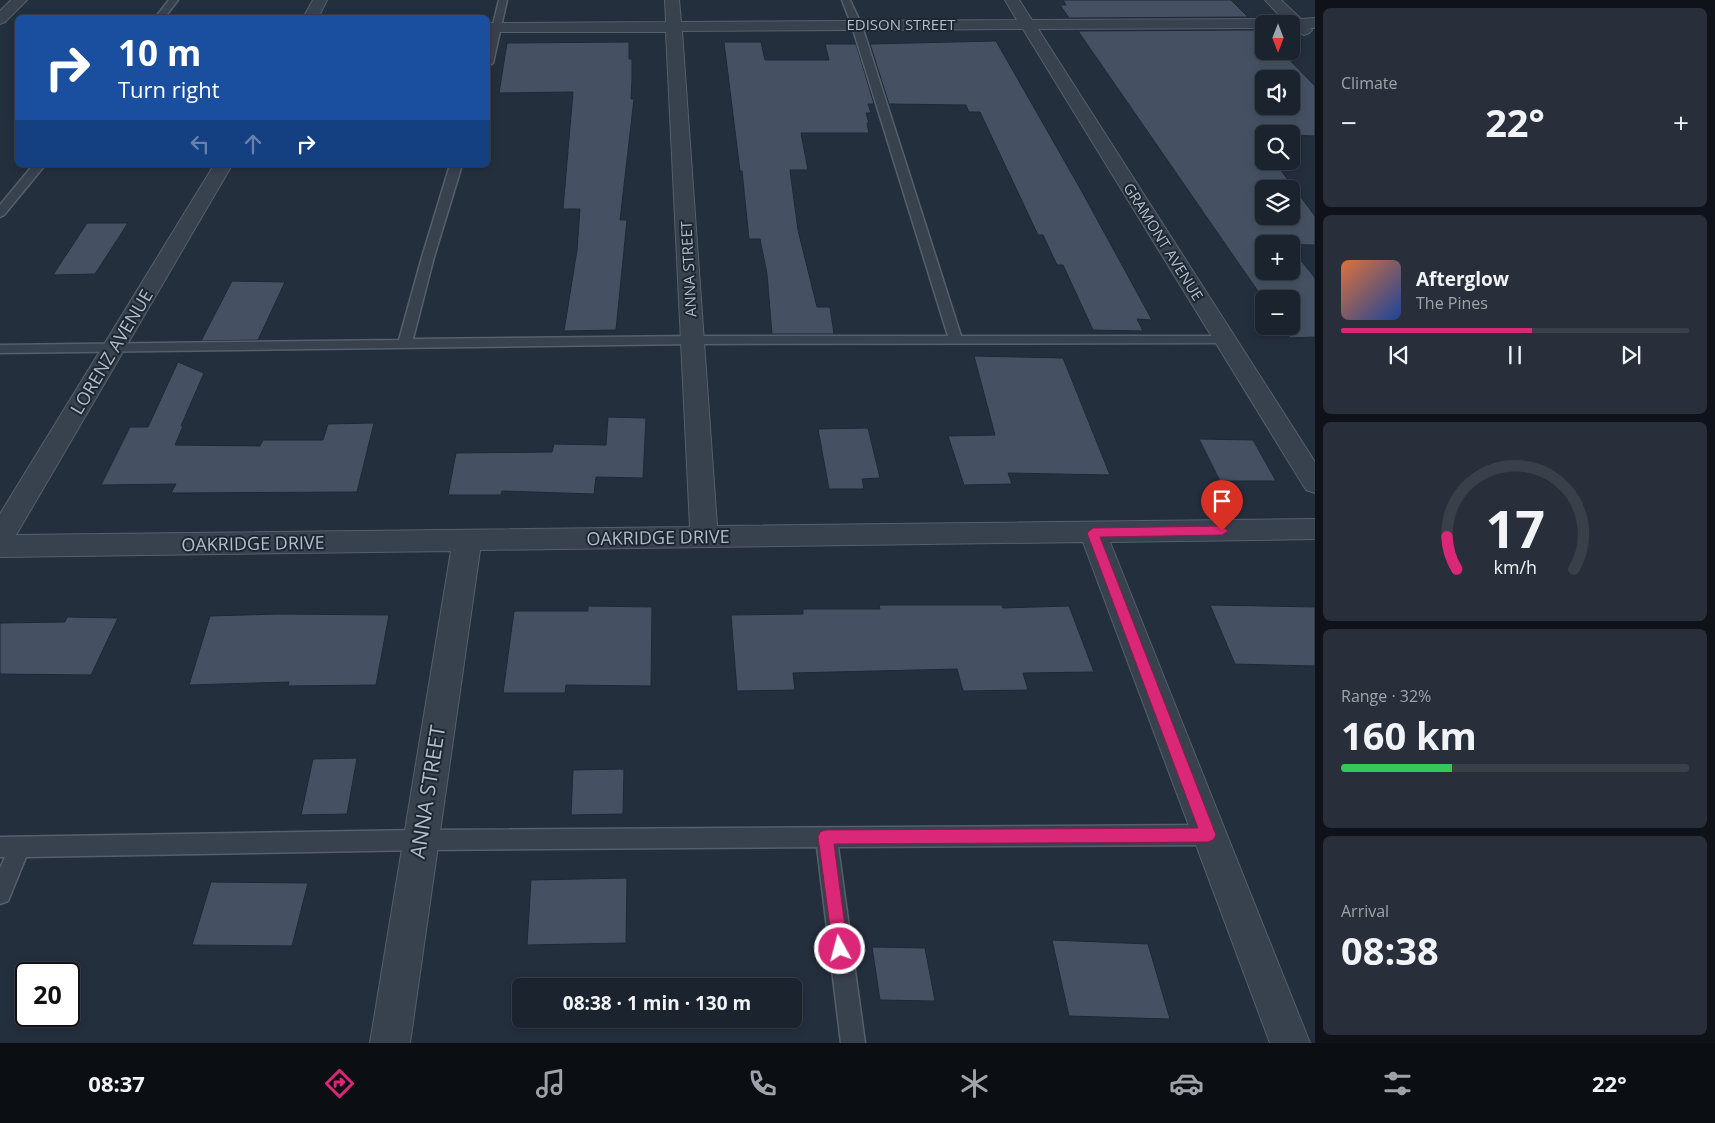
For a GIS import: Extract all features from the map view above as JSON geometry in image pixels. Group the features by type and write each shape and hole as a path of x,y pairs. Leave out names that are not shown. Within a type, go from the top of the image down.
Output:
{"street":[{"path":"3,27 20,0"},
{"path":"312,15 320,0"},
{"name":"ANNA STREET","path":"672,0 704,537"},
{"name":"GRAMONT AVENUE","path":"1012,0 1315,484"},
{"path":"1272,0 1288,15"},
{"name":"EDISON STREET","path":"492,28 1255,24"},
{"name":"EDISON STREET","path":"1300,24 1315,24"},
{"path":"1300,27 1315,40"},
{"name":"LORENZ AVENUE","path":"0,538 222,167"},
{"name":"OAKRIDGE DRIVE","path":"0,546 1315,529"},
{"path":"1093,533 1208,835 1290,1043"},
{"name":"ANNA STREET","path":"390,1043 467,541"}],"lane":[{"path":"162,15 174,0"},
{"path":"490,46 492,28 503,0"},
{"path":"846,0 856,26 956,340"},
{"path":"0,214 37,167"},
{"path":"405,343 428,257 455,167"},
{"path":"0,349 693,340 1225,340"},
{"path":"0,893 10,847 421,840 1208,835"},
{"path":"826,837 853,1043"}],"building":[{"path":"1063,0 1231,0 1248,17 1069,18 1060,5 1066,5"},
{"path":"1255,30 1255,60 1290,60 1299,70 1255,70 1255,115 1300,115 1300,71 1315,86 1315,136 1300,135 1300,125 1255,125 1255,170 1281,170 1288,180 1255,180 1255,225 1300,225 1300,196 1315,216 1315,245 1300,245 1300,235 1255,235 1255,280 1300,280 1300,259 1315,278 1315,337 1290,338 1288,335 1300,335 1300,290 1257,290 1078,31"},
{"path":"996,41 1152,320 1137,319 1143,331 1093,330 1063,265 1057,265 1043,235 1038,235 980,112 969,112 966,105 889,104 870,44"},
{"path":"629,42 629,59 632,59 631,99 634,99 620,220 627,220 616,330 564,331 577,250 580,209 563,209 573,92 499,93 507,43"},
{"path":"724,42 761,42 765,60 829,60 825,44 856,44 874,104 868,104 871,113 866,113 869,133 801,133 808,170 790,170 798,230 817,307 830,307 834,334 772,334 767,274 760,239 749,239 742,171 740,171"},
{"path":"87,223 128,223 95,274 53,275"},
{"path":"232,281 285,282 258,340 201,341"},
{"path":"974,356 1063,358 1110,475 1008,473 1012,484 964,485 948,436 995,435"},
{"path":"178,362 204,373 181,426 183,426 175,445 260,446 263,440 323,440 328,424 374,423 357,492 171,493 176,484 101,485 130,427 148,427"},
{"path":"608,417 646,418 643,478 596,477 594,494 502,491 501,495 448,495 456,453 552,452 554,444 606,445"},
{"path":"868,428 880,478 862,479 864,489 829,489 818,429"},
{"path":"1199,439 1253,440 1276,481 1220,481"},
{"path":"879,605 1002,605 1003,608 1069,606 1094,672 1023,673 1028,690 963,691 957,669 793,673 795,690 737,691 731,615 803,614 803,609 880,609"},
{"path":"1210,605 1315,607 1315,666 1235,664"},
{"path":"588,606 652,607 651,686 566,685 565,693 503,693 514,611 588,611"},
{"path":"279,614 389,615 376,685 288,686 289,682 189,685 210,616"},
{"path":"67,617 118,618 91,675 0,674 0,623 65,622"},
{"path":"357,758 347,814 301,815 313,759"},
{"path":"624,769 623,814 571,815 573,770"},
{"path":"627,878 626,943 527,945 531,880"},
{"path":"211,882 308,883 292,946 192,945"},
{"path":"1052,940 1148,944 1170,1019 1069,1016"},
{"path":"872,947 925,948 935,1001 880,1000"}],"route":[{"path":"840,949 826,837 1208,835 1093,533 1222,531"}]}
